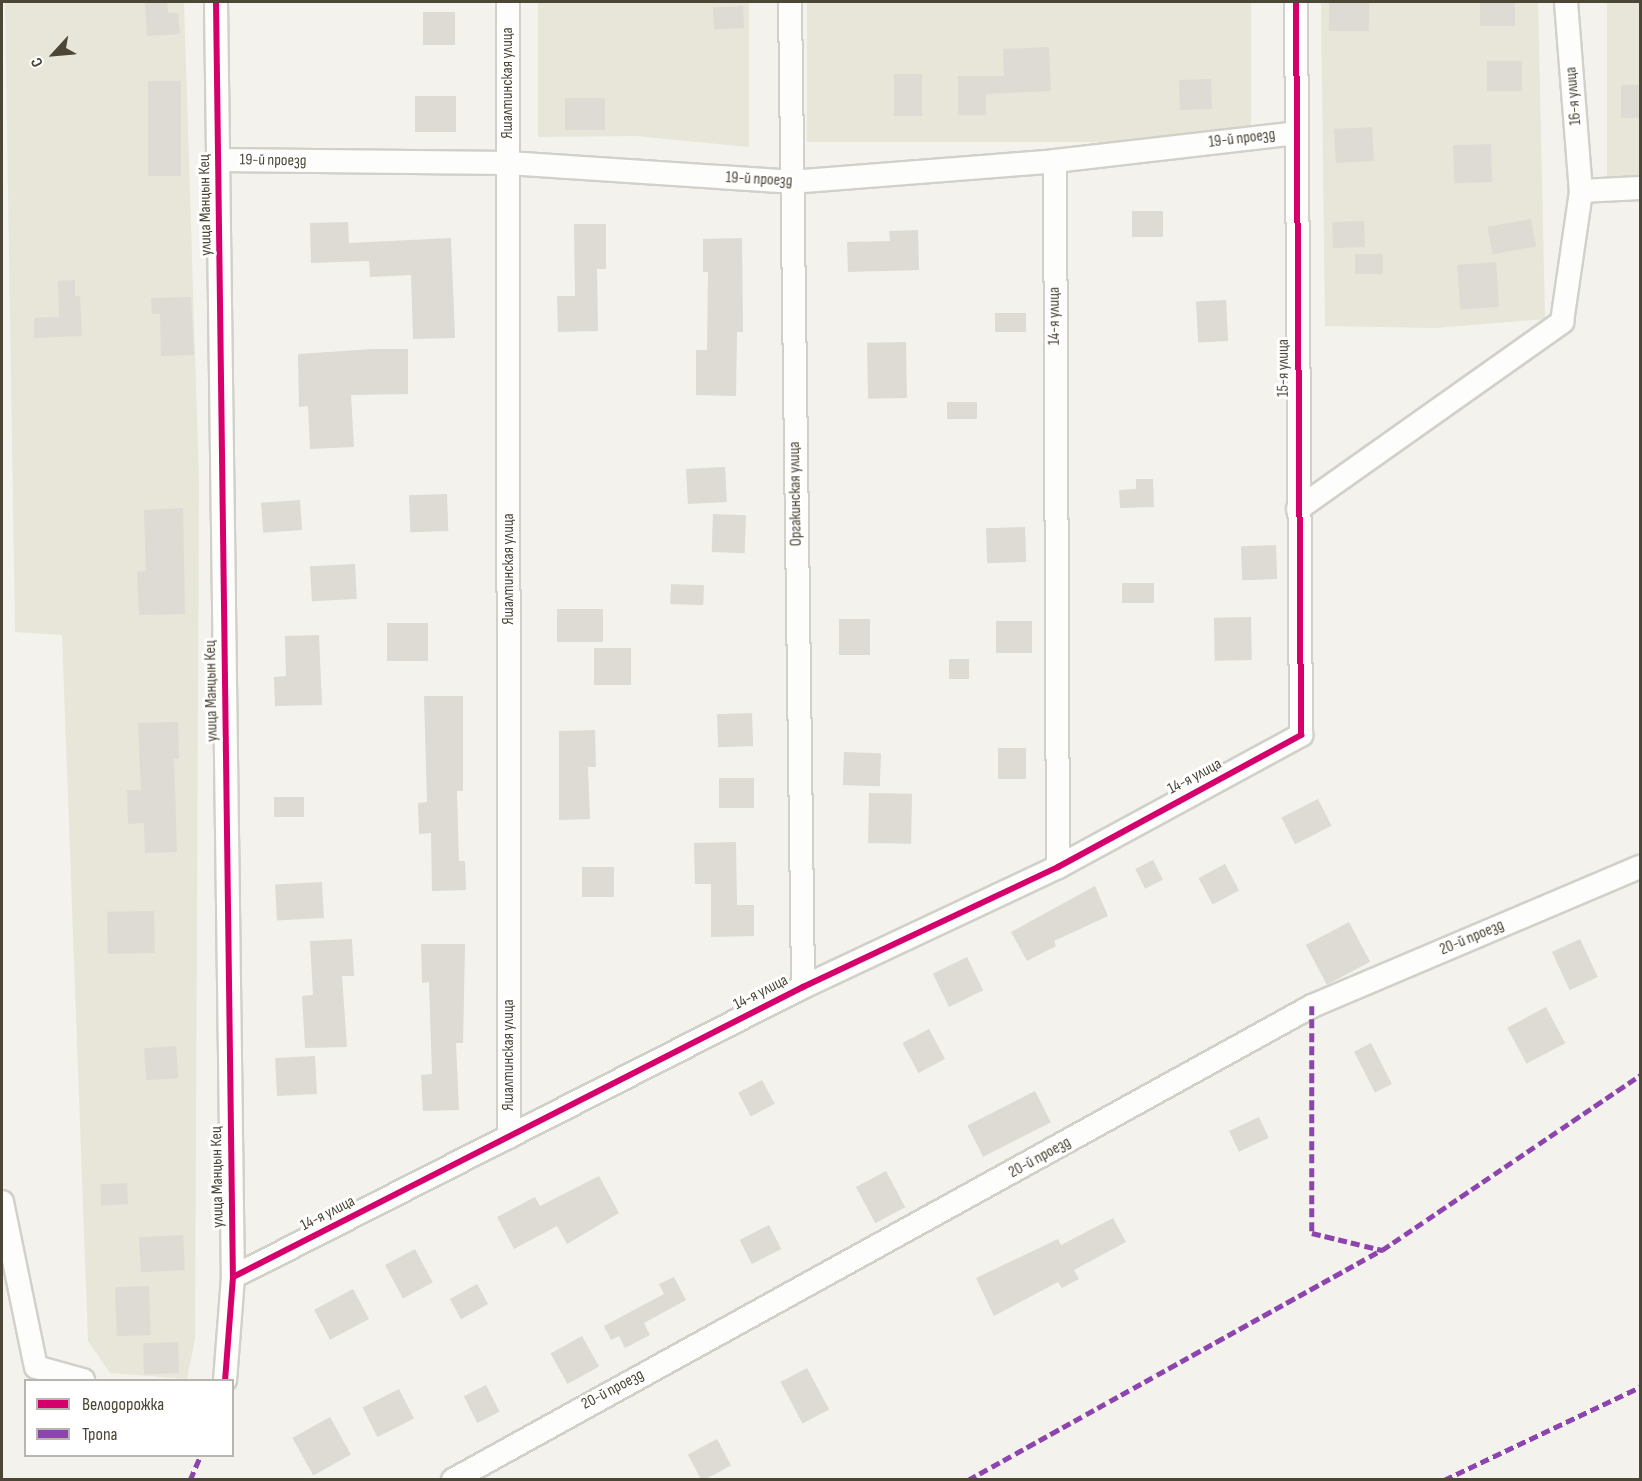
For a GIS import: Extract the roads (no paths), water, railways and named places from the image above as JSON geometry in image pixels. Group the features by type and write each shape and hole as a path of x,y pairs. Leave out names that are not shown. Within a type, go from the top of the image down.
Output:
{"street":[{"name":"улица Манцын Кец","path":"216,2 233,1277 225,1379"},
{"name":"Яшалтинская улица","path":"508,2 509,1137"},
{"name":"Оргакинская улица","path":"790,2 803,987"},
{"name":"15-я улица","path":"1296,2 1301,735"},
{"name":"16-я улица","path":"1298,509 1562,322 1581,191 1566,2"},
{"name":"19-й проезд","path":"219,160 508,163 791,182 1055,161 1296,133"},
{"name":"14-я улица","path":"1055,161 1058,867"},
{"path":"1581,191 1641,188"},
{"name":"14-я улица","path":"233,1277 803,987 1058,867 1301,735"},
{"name":"20-й проезд","path":"453,1479 1312,1006 1641,867"},
{"path":"2,1202 36,1367 79,1379"}]}
